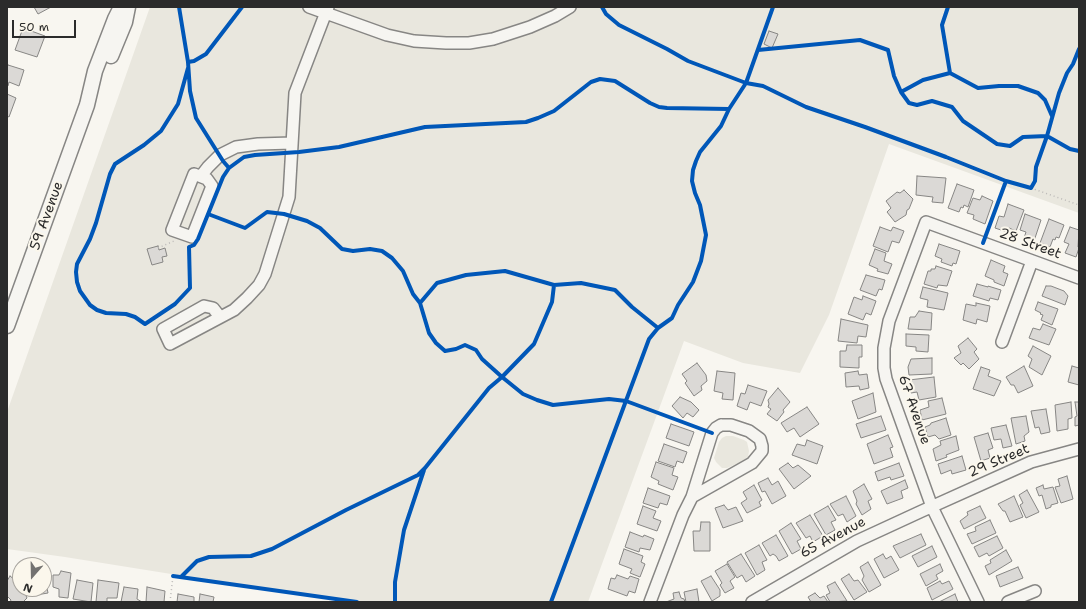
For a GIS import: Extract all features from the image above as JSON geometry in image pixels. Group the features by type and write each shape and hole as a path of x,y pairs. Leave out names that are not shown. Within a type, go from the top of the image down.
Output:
{"main road":[{"name":"59 Avenue","path":"7,326 87,105 102,75 120,16 128,7"}],"street":[{"path":"309,7 327,10 387,35 414,41 446,43 469,43 493,39 530,27 555,16 570,7"},
{"path":"220,317 213,308 204,306 163,329 170,344 234,310 259,285 265,274 289,197 295,93 327,10"},
{"path":"201,176 220,155 236,147 258,144 292,143"},
{"path":"194,174 201,176 208,180 212,186 192,237 172,230 194,174"},
{"name":"28 Street","path":"926,222 1079,278"},
{"name":"67 Avenue","path":"926,222 889,321 884,348 884,368 886,380 932,507 978,602"},
{"path":"1002,342 1032,261"},
{"path":"650,602 683,515 692,497 712,433 722,424 731,425 749,431 760,439 762,451 752,462 692,497"},
{"name":"29 Street","path":"932,507 1031,462 1079,449"},
{"name":"65 Avenue","path":"752,602 857,541 932,507"},
{"path":"1008,602 1035,591"}],"path":[{"path":"1025,187 1032,186 1079,205"},
{"path":"158,248 174,241 179,243"},
{"path":"170,602 173,576 181,577"}],"shaded area":[{"path":"150,7 1079,7 1079,213 889,144 829,315 800,373 743,363 684,341 588,602 346,602 7,549 7,412"},
{"path":"726,436 733,436 744,440 747,442 749,451 748,457 743,461 727,468 722,468 714,458 719,442"}],"building":[{"path":"34,7 51,7 38,14"},
{"path":"23,28 45,36 37,57 15,50"},
{"path":"769,31 778,34 772,48 764,44"},
{"path":"8,65 24,70 19,86 9,82 7,86"},
{"path":"7,94 16,98 9,117 7,116"},
{"path":"917,176 946,178 943,203 932,202 933,197 916,195"},
{"path":"957,184 974,190 968,207 964,205 963,208 961,207 959,212 948,208"},
{"path":"904,190 913,199 906,215 895,222 887,212 891,208 886,201 897,192 900,193"},
{"path":"982,196 993,201 985,224 973,219 974,215 967,213 973,198 980,200"},
{"path":"1008,204 1024,210 1016,231 1009,228 1007,232 995,228 999,216 1004,217"},
{"path":"1025,214 1041,220 1034,241 1024,238 1026,232 1020,230"},
{"path":"1049,219 1064,225 1059,238 1056,237 1055,240 1053,239 1050,247 1040,243"},
{"path":"880,227 891,231 893,227 904,231 899,243 892,241 888,252 873,246"},
{"path":"1070,227 1079,230 1079,248 1076,257 1065,253 1069,244 1064,242"},
{"path":"939,244 960,251 956,264 953,263 952,266 941,262 942,259 935,256"},
{"path":"158,246 159,250 165,248 167,256 162,257 163,262 152,265 147,249"},
{"path":"875,249 886,253 884,261 892,264 888,274 877,271 878,269 869,265"},
{"path":"991,260 1005,266 1003,272 1008,274 1004,286 985,276"},
{"path":"936,266 952,271 947,286 938,285 937,288 924,284 928,271 935,269"},
{"path":"866,275 885,280 882,290 879,289 876,296 860,290"},
{"path":"977,284 1001,290 998,300 990,298 989,301 973,296"},
{"path":"1046,286 1051,286 1064,291 1068,296 1065,305 1042,296"},
{"path":"923,287 948,293 944,310 927,307 928,300 920,298"},
{"path":"863,296 876,301 871,315 866,313 863,320 848,314 854,297 862,300"},
{"path":"1038,302 1058,309 1052,325 1041,320 1043,315 1035,310"},
{"path":"976,303 990,306 987,322 977,319 976,324 963,320 966,304 976,306"},
{"path":"919,311 932,313 931,330 908,329 910,317 915,317"},
{"path":"841,319 868,325 866,337 858,336 857,343 838,341"},
{"path":"1043,324 1056,329 1049,345 1029,338 1033,328 1040,330"},
{"path":"906,334 929,335 928,352 916,351 916,347 906,346"},
{"path":"968,338 977,349 974,352 979,359 969,369 963,363 961,365 954,358 961,353 958,346"},
{"path":"847,345 862,345 862,357 859,357 859,368 840,367 840,351 846,351"},
{"path":"1033,346 1051,356 1042,375 1029,367 1032,359 1028,356"},
{"path":"932,358 932,374 909,375 908,367 911,359"},
{"path":"697,363 706,375 707,381 701,386 702,390 694,396 685,383 687,381 682,374"},
{"path":"1024,366 1033,386 1018,393 1014,385 1011,385 1006,377"},
{"path":"1072,366 1079,368 1079,385 1068,382"},
{"path":"981,367 990,370 988,376 1001,381 994,396 973,389"},
{"path":"717,371 735,373 733,400 722,399 723,393 714,391"},
{"path":"858,371 859,375 867,374 869,388 860,390 859,386 846,387 845,373"},
{"path":"934,377 936,397 919,400 917,392 911,393 909,380"},
{"path":"748,385 767,391 761,406 750,402 747,410 737,406 741,393 745,394"},
{"path":"778,388 790,402 783,410 784,412 777,421 767,414 771,409 768,407 768,400"},
{"path":"873,393 876,412 858,419 852,401"},
{"path":"680,397 691,402 699,410 693,417 687,413 683,418 672,406"},
{"path":"942,398 946,414 922,420 920,410 929,407 928,401"},
{"path":"1071,402 1072,418 1068,419 1068,429 1057,431 1055,405"},
{"path":"1075,402 1079,402 1079,425 1075,426 1075,417 1077,416"},
{"path":"807,407 819,424 800,437 794,428 787,432 781,423"},
{"path":"1046,409 1050,432 1041,434 1039,427 1035,428 1031,411"},
{"path":"881,416 886,430 861,438 856,424"},
{"path":"1026,416 1029,432 1024,436 1025,441 1016,444 1011,418"},
{"path":"946,418 951,435 939,439 935,435 928,437 925,427 931,423"},
{"path":"671,424 694,432 689,446 666,438"},
{"path":"1006,425 1012,446 1003,448 1001,439 994,440 991,428"},
{"path":"988,433 993,448 988,450 990,458 981,461 974,437"},
{"path":"888,435 893,447 890,448 893,457 874,464 867,444"},
{"path":"956,436 959,450 936,461 933,449 941,445 940,441"},
{"path":"807,440 823,446 817,464 792,455 797,444 805,446"},
{"path":"664,444 687,452 683,463 677,461 675,467 658,461"},
{"path":"962,456 966,470 952,474 951,470 941,474 938,464"},
{"path":"656,462 674,468 672,475 678,477 673,490 658,484 659,481 651,477"},
{"path":"788,463 793,468 798,465 811,476 794,489 779,469"},
{"path":"899,463 904,476 891,480 890,477 878,481 875,472"},
{"path":"1067,476 1073,499 1061,503 1055,487 1060,486 1058,479"},
{"path":"768,478 772,485 778,481 786,496 772,504 765,491 762,492 758,483"},
{"path":"905,480 908,488 901,491 903,498 887,504 881,491"},
{"path":"864,484 872,499 868,501 871,509 862,515 856,504 857,501 853,491"},
{"path":"754,485 762,500 759,502 761,506 747,513 741,503 747,499 743,492"},
{"path":"1043,485 1044,489 1053,487 1058,503 1051,505 1051,507 1046,509 1042,495 1039,496 1036,488"},
{"path":"648,488 670,496 667,505 660,503 658,508 643,503"},
{"path":"1027,490 1039,512 1026,518 1020,505 1023,503 1019,495"},
{"path":"846,496 856,516 847,522 843,514 838,516 830,504"},
{"path":"1014,496 1023,517 1010,522 1005,511 1003,511 998,504"},
{"path":"724,505 728,510 736,507 743,521 723,528 715,508"},
{"path":"643,506 656,511 653,518 661,521 657,531 637,524"},
{"path":"828,506 836,520 831,522 835,530 826,535 814,514"},
{"path":"980,506 986,518 964,529 960,521 968,515 967,512"},
{"path":"810,515 823,536 813,542 810,536 806,538 796,523"},
{"path":"990,520 996,533 972,544 967,534 976,531 975,527"},
{"path":"701,522 710,522 710,551 694,551 693,531 700,531"},
{"path":"791,523 801,539 797,541 801,549 792,554 779,531"},
{"path":"630,532 654,539 650,550 640,548 639,552 625,547"},
{"path":"921,534 926,545 900,558 893,546"},
{"path":"776,535 788,556 779,561 773,554 770,556 762,543"},
{"path":"997,536 1003,548 989,556 987,553 979,557 974,547"},
{"path":"759,545 767,560 762,562 765,570 757,575 745,553"},
{"path":"932,546 937,557 918,567 912,556"},
{"path":"624,549 643,556 641,562 645,564 640,577 630,573 632,569 619,564"},
{"path":"1006,550 1012,561 989,575 985,566 991,563 990,560"},
{"path":"741,554 755,576 746,582 742,575 737,578 727,562"},
{"path":"883,554 886,559 891,556 899,570 884,578 874,559"},
{"path":"868,562 881,585 869,592 862,580 864,576 860,567"},
{"path":"727,564 735,577 730,581 734,588 725,593 720,585 722,583 715,571"},
{"path":"940,564 943,571 936,575 938,579 926,586 920,574"},
{"path":"1018,567 1023,578 1000,587 996,576"},
{"path":"61,571 71,573 68,598 59,597 59,589 53,587 53,575 59,575"},
{"path":"849,574 854,581 858,580 867,592 854,600 841,579"},
{"path":"617,575 628,579 630,576 639,579 635,593 629,591 627,596 608,589 611,578 615,579"},
{"path":"10,576 12,578 12,597 27,597 23,602 10,602 11,600 7,596 7,581"},
{"path":"711,576 720,590 720,596 712,601 701,581"},
{"path":"77,580 93,583 91,602 73,599"},
{"path":"98,580 119,583 117,598 107,598 107,602 96,602"},
{"path":"940,581 942,584 949,581 953,589 932,600 927,588"},
{"path":"835,582 847,601 830,602 826,595 830,593 827,586"},
{"path":"124,587 138,589 137,599 142,602 121,602"},
{"path":"147,587 165,591 164,602 146,602"},
{"path":"697,589 699,602 686,602 684,592"},
{"path":"679,592 681,598 684,599 685,602 666,602 674,599 673,593"},
{"path":"815,593 820,598 824,596 828,602 811,602 808,597"},
{"path":"178,594 194,597 194,602 177,602"},
{"path":"200,594 214,597 213,602 199,602"},
{"path":"955,594 958,602 939,602"}],"cycle path":[{"path":"179,7 188,62 190,91 196,118 229,168 223,177 198,239 194,245 189,247 190,288 175,304 145,324 135,317 126,314 106,313 97,310 90,305 80,291 77,282 77,264 90,239 110,174 115,164 144,145 161,131 178,104 188,68"},
{"path":"188,62 194,61 206,54 242,7"},
{"path":"602,7 606,14 619,25 688,61 746,83 763,86 806,107 865,127 1006,181 1031,188 1035,181 1036,167 1047,136 1059,93 1079,49"},
{"path":"229,168 244,157 339,147 425,127 526,122 554,111 591,82 600,79 615,81 659,107 729,109 746,83 773,7"},
{"path":"948,7 942,25 950,73 978,88 1018,86 1038,93 1045,100 1052,116"},
{"path":"758,50 860,40 888,50 894,76 901,92 923,80 950,73"},
{"path":"901,92 909,103 917,105 932,101 952,107 963,121 997,144 1010,146 1023,137 1047,136 1070,149 1079,151"},
{"path":"551,602 649,339 658,328 672,318 678,305 693,282 701,261 706,235 700,205 692,181 693,170 700,152 721,126 729,109"},
{"path":"983,243 1006,181"},
{"path":"208,214 245,228 267,212 284,214 307,221 320,228 342,249 353,251 370,249 382,251 392,258 403,271 413,294 420,303 429,333 436,343 445,351 456,349 465,345 476,350 482,359 523,394 553,405 609,399 626,401 712,433"},
{"path":"420,303 437,283 466,275 505,271 554,285"},
{"path":"181,577 197,561 209,557 251,556 272,549 346,510 418,475 489,388 502,377 534,344 552,302 554,285 581,283 615,290 632,307 658,328"},
{"path":"395,602 395,582 404,530 424,470"},
{"path":"173,576 357,602"}]}
